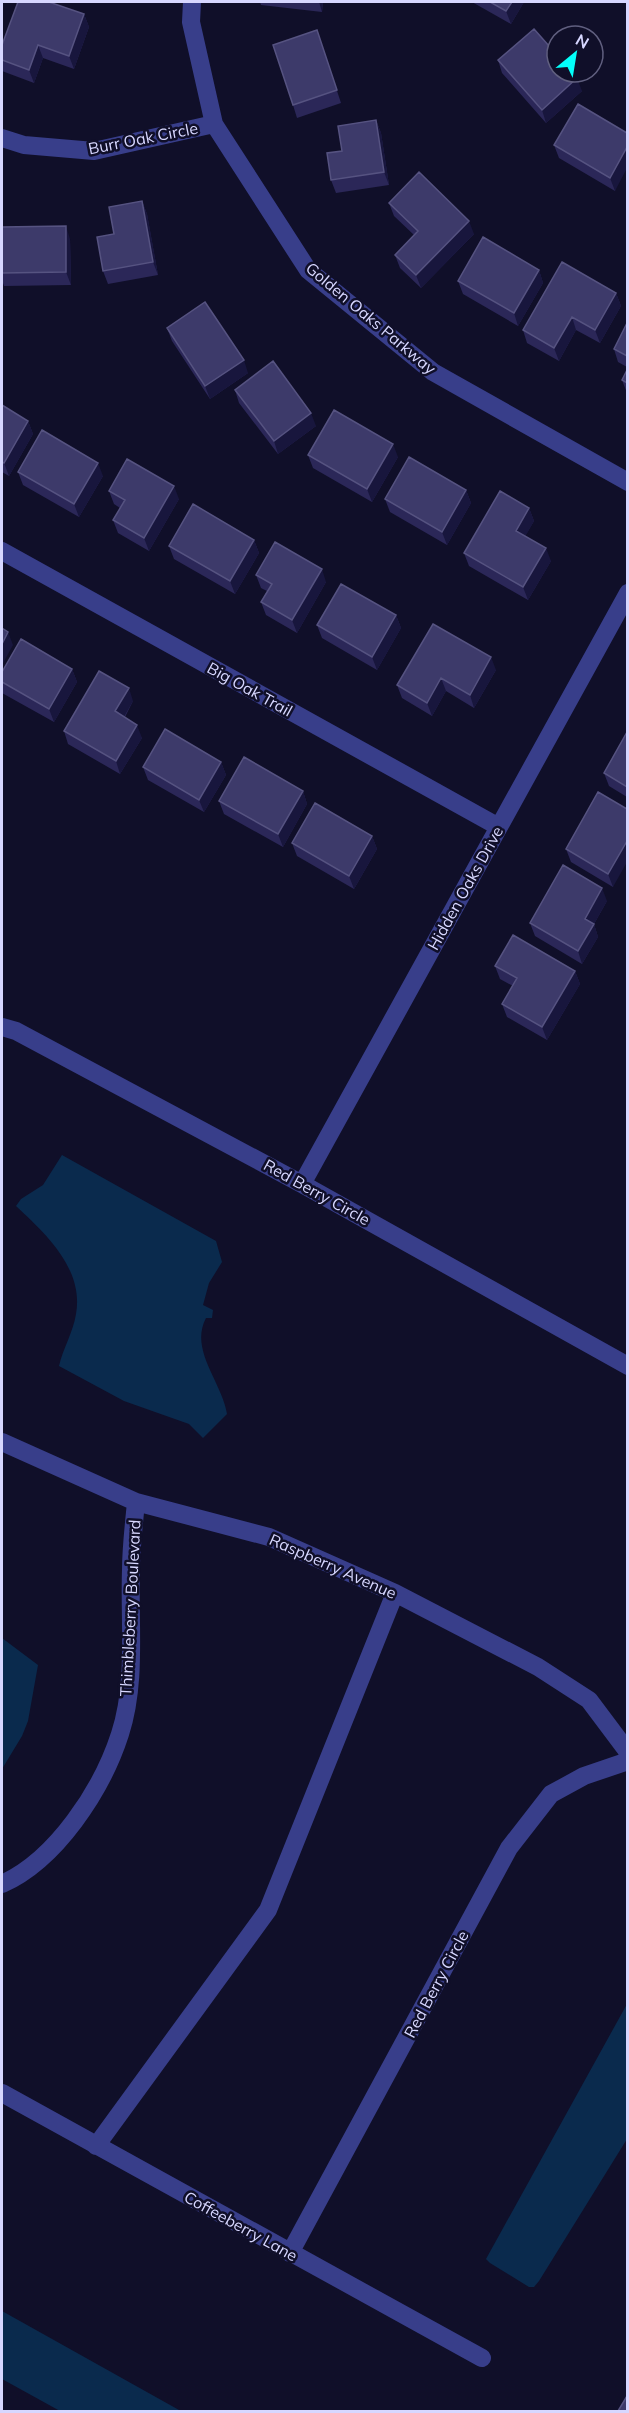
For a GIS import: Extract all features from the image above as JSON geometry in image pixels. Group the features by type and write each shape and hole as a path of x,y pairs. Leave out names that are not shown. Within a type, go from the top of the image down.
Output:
{"street":[{"name":"Golden Oaks Parkway","path":"192,2 191,22 214,124 308,270 433,372 627,482"},
{"name":"Burr Oak Circle","path":"2,138 24,145 94,151 214,124"},
{"name":"Big Oak Trail","path":"2,551 499,827"},
{"name":"Hidden Oaks Drive","path":"302,1184 627,593"},
{"name":"Red Berry Circle","path":"2,1027 16,1031 302,1184 627,1366"},
{"name":"Raspberry Avenue","path":"2,1442 136,1502 269,1537 395,1593 538,1667 589,1700 627,1752"},
{"name":"Thimbleberry Boulevard","path":"2,1884 41,1859 77,1821 121,1734 129,1687 130,1571 136,1502"},
{"path":"96,2146 268,1910 395,1593"},
{"name":"Red Berry Circle","path":"290,2253 509,1848 550,1794 584,1776 627,1761"},
{"name":"Coffeeberry Lane","path":"2,2093 482,2358"}],"water":[{"path":"62,1155 216,1241 222,1262 209,1283 203,1305 213,1310 212,1318 206,1318 201,1342 227,1414 203,1438 189,1424 124,1401 59,1366 76,1314 77,1298 74,1282 60,1254 39,1228 16,1206 21,1199 43,1185"},
{"path":"2,1638 38,1665 28,1721 22,1736 2,1769"},
{"path":"627,2004 627,2139 539,2281 534,2287 529,2287 486,2259"},
{"path":"2,2311 182,2411 60,2411 2,2379"}],"building":[{"path":"18,2 49,2 84,14 69,56 38,45 29,70 2,60 2,45"},
{"path":"490,2 512,2 506,11"},
{"path":"534,29 545,41 545,84 570,84 542,110 498,60"},
{"path":"317,30 337,90 293,105 273,45"},
{"path":"578,104 627,133 627,147 610,178 554,145"},
{"path":"376,120 384,172 331,180 327,153 342,151 338,126"},
{"path":"419,172 469,221 416,275 395,255 418,231 389,203"},
{"path":"142,201 153,262 103,271 97,237 114,234 109,207"},
{"path":"66,226 66,272 2,273 2,227"},
{"path":"483,237 539,270 514,313 458,281"},
{"path":"562,262 616,293 595,330 572,317 554,348 523,330"},
{"path":"205,302 244,360 205,386 167,328"},
{"path":"627,323 627,356 614,349"},
{"path":"273,361 311,413 274,441 235,390"},
{"path":"627,370 627,383 622,380"},
{"path":"2,405 28,421 4,463 2,462"},
{"path":"334,410 393,444 367,489 308,455"},
{"path":"42,430 98,463 74,504 18,472"},
{"path":"409,457 466,490 442,532 385,499"},
{"path":"127,459 174,486 144,538 113,520 125,500 109,491"},
{"path":"500,491 529,508 516,531 546,548 523,587 464,553"},
{"path":"193,504 254,540 230,581 169,546"},
{"path":"275,542 322,569 292,620 261,602 272,584 256,575"},
{"path":"341,584 396,615 372,657 317,625"},
{"path":"433,624 491,657 470,695 441,678 427,703 397,685"},
{"path":"2,628 8,632 2,644"},
{"path":"21,639 72,669 49,709 2,682 2,672"},
{"path":"99,671 129,688 115,711 137,725 116,761 64,731"},
{"path":"165,729 221,762 199,800 143,767"},
{"path":"627,732 627,787 604,773"},
{"path":"244,757 303,791 278,834 219,801"},
{"path":"598,792 627,809 627,841 608,874 566,849"},
{"path":"315,803 372,836 349,876 292,843"},
{"path":"563,865 602,888 585,919 594,924 578,951 530,923"},
{"path":"513,935 575,971 542,1027 502,1004 517,978 495,966"},
{"path":"627,2396 627,2412 618,2412 618,2411"}]}
